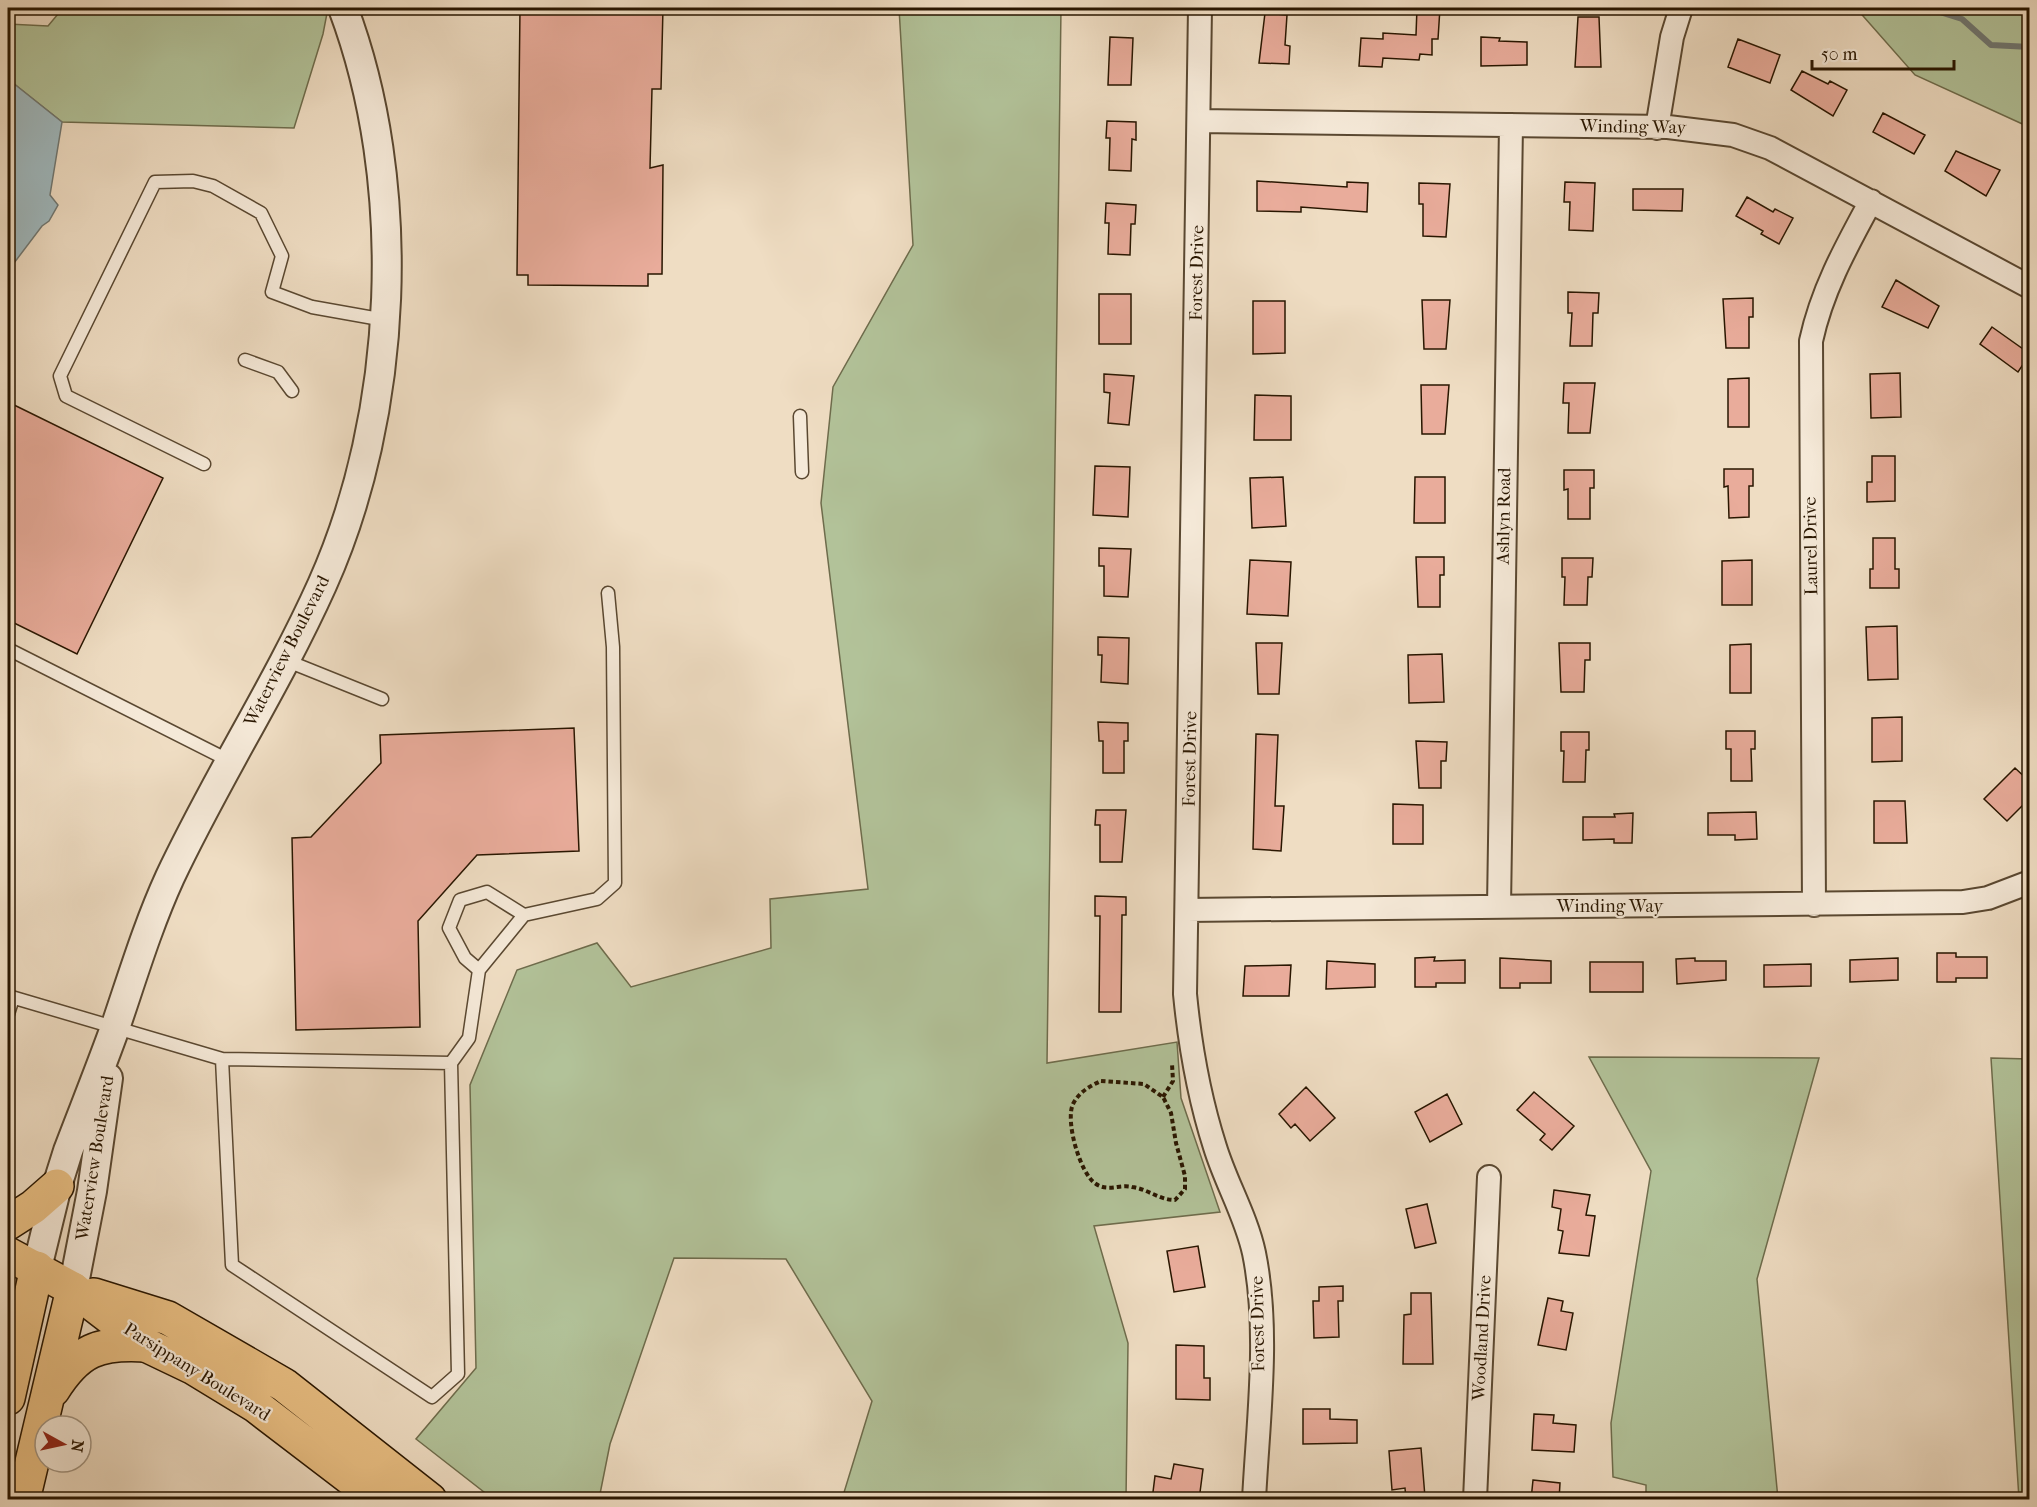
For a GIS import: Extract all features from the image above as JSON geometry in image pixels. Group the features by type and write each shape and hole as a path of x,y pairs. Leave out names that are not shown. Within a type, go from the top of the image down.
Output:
{"main road":[{"path":"8,1223 33,1207 57,1186"},
{"name":"Parsippany Boulevard","path":"8,1254 73,1289 146,1345 192,1367 256,1406 379,1500"},
{"path":"8,1398 37,1268"},
{"path":"23,1500 73,1289"},
{"name":"Parsippany Boulevard","path":"73,1289 168,1318 274,1379 430,1500"},
{"path":"46,1402 68,1368 94,1349 110,1344 146,1345"}],"street":[{"name":"Waterview Boulevard","path":"37,1268 57,1186 168,881 198,819 285,660 324,582 352,503 368,440 379,380 385,320 385,218 377,147 358,54 343,8"},
{"name":"Forest Drive","path":"1200,8 1185,994 1190,1046 1201,1100 1215,1147 1243,1214 1254,1252 1260,1291 1261,1330 1254,1500"},
{"path":"1657,128 1672,37 1681,8"},
{"name":"Winding Way","path":"1199,121 1657,128 1704,130 1733,135 1770,148 2030,287"},
{"name":"Ashlyn Road","path":"1499,907 1511,125"},
{"name":"Laurel Drive","path":"1814,905 1811,341 1818,306 1838,262 1871,201"},
{"name":"Winding Way","path":"1187,910 1963,902 1988,898 2030,882"},
{"name":"Waterview Boulevard","path":"73,1289 92,1191 115,1028"},
{"name":"Woodland Drive","path":"1475,1500 1489,1177"}],"lane":[{"path":"204,464 66,396 60,376 155,182 193,181 213,186 261,213 282,256 272,292 312,307 385,320"},
{"path":"245,360 278,372 292,391"},
{"path":"800,416 802,472"},
{"path":"222,1059 232,1265 432,1397 458,1374 451,1063 469,1038 479,970 524,915 597,899 615,883 613,647 608,593"},
{"path":"8,649 230,761"},
{"path":"285,660 382,699"},
{"path":"479,970 465,958 450,928 460,900 487,892 524,915"},
{"path":"8,1014 10,997 222,1059 451,1063"}],"path":[{"path":"1163,1097 1173,1081 1172,1060"},
{"path":"1101,1081 1116,1081 1144,1084 1163,1097 1171,1113 1185,1176 1185,1189 1181,1196 1175,1200 1165,1200 1145,1189 1129,1186 1109,1188 1096,1184 1085,1172 1077,1156 1072,1106 1077,1096 1101,1081"}],"green space":[{"path":"63,8 328,8 323,34 294,128 62,122 8,79 8,24 48,26"},
{"path":"899,8 1061,8 1047,1063 1177,1042 1181,1098 1220,1212 1094,1226 1128,1343 1126,1499 842,1499 872,1401 786,1259 674,1258 610,1444 599,1499 493,1499 416,1439 476,1368 470,1085 517,970 597,943 631,987 771,948 770,899 868,889 821,503 833,387 913,245"},
{"path":"1856,8 2029,8 2029,127 1915,75"},
{"path":"1589,1057 1819,1058 1757,1279 1778,1499 1646,1499 1646,1485 1613,1477 1611,1423 1651,1171"},
{"path":"1991,1058 2029,1059 2029,1499 2019,1499"}],"water":[{"path":"8,79 62,122 50,195 58,205 49,221 42,226 8,271"}],"building":[{"path":"520,8 663,8 661,89 652,89 650,168 663,165 662,274 648,274 648,286 528,285 528,275 517,275"},
{"path":"1417,8 1440,8 1438,39 1432,39 1432,55 1420,54 1419,60 1383,58 1382,67 1359,66 1361,38 1383,39 1383,33 1416,35"},
{"path":"1265,13 1287,15 1285,45 1290,46 1289,64 1259,63"},
{"path":"1578,17 1599,17 1601,67 1575,67"},
{"path":"1110,37 1133,38 1131,85 1108,85"},
{"path":"1481,37 1500,38 1499,41 1527,42 1527,65 1481,66"},
{"path":"1738,39 1780,55 1770,83 1728,67"},
{"path":"1802,71 1828,84 1830,81 1847,90 1833,116 1791,90"},
{"path":"1883,113 1925,135 1914,154 1873,132"},
{"path":"1107,121 1136,122 1136,140 1132,139 1131,171 1109,170 1110,138 1106,138"},
{"path":"1956,151 2000,170 1986,196 1945,171"},
{"path":"1257,181 1347,187 1347,182 1368,183 1367,212 1301,207 1301,212 1257,211"},
{"path":"1565,182 1595,183 1593,231 1569,230 1570,202 1564,202"},
{"path":"1419,183 1450,184 1446,237 1423,236 1423,204 1419,204"},
{"path":"1633,189 1683,189 1682,211 1633,210"},
{"path":"1747,197 1773,212 1775,209 1793,218 1779,244 1761,234 1763,231 1736,216"},
{"path":"1106,203 1136,205 1135,224 1131,224 1130,255 1108,254 1109,223 1105,223"},
{"path":"1896,280 1939,306 1928,328 1882,307"},
{"path":"1568,292 1599,293 1598,313 1593,313 1592,346 1570,346 1572,313 1568,313"},
{"path":"1099,294 1131,294 1131,344 1099,344"},
{"path":"1753,298 1753,317 1749,317 1749,348 1726,348 1723,299"},
{"path":"1422,300 1450,300 1446,349 1424,349"},
{"path":"1253,301 1285,301 1285,353 1253,354"},
{"path":"1992,327 2030,354 2018,372 1980,344"},
{"path":"1900,373 1901,417 1871,418 1870,374"},
{"path":"1104,374 1134,376 1129,425 1108,423 1110,393 1104,392"},
{"path":"1749,378 1749,427 1728,427 1728,379"},
{"path":"1564,383 1595,383 1590,433 1568,433 1569,403 1563,403"},
{"path":"1421,385 1449,385 1445,434 1422,434"},
{"path":"1255,395 1291,396 1291,440 1254,440"},
{"path":"8,402 163,478 77,654 8,620"},
{"path":"1872,456 1895,456 1895,501 1867,502 1867,482 1872,482"},
{"path":"1095,466 1130,467 1128,517 1093,515"},
{"path":"1724,469 1753,469 1753,486 1749,486 1749,517 1729,518 1728,486 1724,487"},
{"path":"1564,470 1594,470 1594,488 1590,488 1590,519 1568,519 1568,489 1564,490"},
{"path":"1283,477 1286,526 1252,528 1250,478"},
{"path":"1415,477 1445,477 1445,523 1414,523"},
{"path":"1873,538 1895,538 1895,569 1899,569 1899,588 1870,588 1870,569 1873,569"},
{"path":"1099,548 1131,549 1128,597 1104,596 1104,566 1099,566"},
{"path":"1416,557 1444,557 1444,575 1440,575 1440,607 1418,607"},
{"path":"1562,558 1593,558 1592,577 1588,577 1587,605 1564,605 1565,577 1562,577"},
{"path":"1250,560 1291,562 1288,616 1247,614"},
{"path":"1752,560 1752,605 1722,605 1722,561"},
{"path":"1897,626 1898,679 1868,680 1866,627"},
{"path":"1098,637 1129,638 1128,684 1101,682 1102,655 1098,655"},
{"path":"1256,643 1282,643 1279,694 1258,694"},
{"path":"1559,643 1590,643 1590,660 1585,660 1584,692 1561,692"},
{"path":"1751,644 1751,693 1730,693 1730,645"},
{"path":"1442,654 1444,702 1409,703 1408,655"},
{"path":"1902,717 1902,761 1872,762 1872,718"},
{"path":"1098,722 1128,723 1128,741 1124,741 1124,773 1103,773 1103,741 1099,741"},
{"path":"574,728 579,851 477,855 418,921 420,1027 296,1030 292,838 311,837 381,763 380,735"},
{"path":"1726,731 1755,731 1755,749 1751,749 1752,781 1731,781 1731,749 1726,749"},
{"path":"1561,732 1589,732 1585,782 1563,782 1564,751 1561,751"},
{"path":"1256,734 1278,735 1275,806 1284,806 1281,851 1253,849"},
{"path":"1416,741 1447,742 1446,761 1441,761 1441,788 1419,788"},
{"path":"2015,768 2030,782 2030,798 2007,821 1984,799"},
{"path":"1874,801 1905,801 1907,843 1874,843"},
{"path":"1393,804 1423,805 1423,844 1393,844"},
{"path":"1096,810 1126,810 1122,862 1100,862 1100,825 1095,825"},
{"path":"1756,812 1757,839 1735,840 1735,835 1708,835 1708,813"},
{"path":"1633,813 1632,843 1614,843 1614,839 1583,840 1583,817 1615,817 1614,814"},
{"path":"1095,896 1126,897 1126,915 1122,915 1121,1012 1099,1012 1100,916 1095,916"},
{"path":"1937,953 1956,953 1956,957 1987,957 1987,978 1956,978 1956,982 1937,982"},
{"path":"1435,957 1434,961 1465,960 1465,983 1436,983 1436,987 1415,987 1415,958"},
{"path":"1500,958 1551,961 1551,983 1520,983 1520,988 1500,988"},
{"path":"1695,958 1695,961 1726,961 1726,980 1677,984 1676,959"},
{"path":"1898,958 1898,980 1850,982 1850,960"},
{"path":"1327,961 1375,964 1375,987 1326,989"},
{"path":"1590,962 1643,962 1643,992 1590,992"},
{"path":"1811,964 1811,986 1764,987 1764,965"},
{"path":"1291,965 1289,996 1243,996 1245,966"},
{"path":"1306,1087 1335,1118 1310,1141 1295,1124 1291,1128 1279,1114"},
{"path":"1534,1092 1574,1126 1552,1150 1540,1140 1545,1134 1517,1110"},
{"path":"1447,1094 1462,1124 1430,1142 1415,1112"},
{"path":"1554,1190 1590,1195 1586,1215 1595,1216 1589,1256 1559,1253 1563,1231 1558,1230 1561,1209 1552,1207"},
{"path":"1427,1204 1436,1243 1415,1248 1406,1209"},
{"path":"1198,1246 1205,1287 1174,1292 1167,1251"},
{"path":"1343,1286 1343,1301 1338,1301 1339,1337 1314,1338 1313,1301 1319,1301 1319,1287"},
{"path":"1411,1293 1431,1293 1433,1364 1403,1364 1404,1315 1411,1314"},
{"path":"1548,1298 1563,1301 1561,1311 1573,1313 1566,1350 1538,1345"},
{"path":"1176,1345 1204,1346 1204,1378 1210,1378 1210,1400 1176,1399"},
{"path":"1303,1409 1330,1409 1330,1419 1357,1420 1357,1443 1303,1444"},
{"path":"1534,1414 1554,1415 1553,1423 1576,1425 1574,1452 1532,1450"},
{"path":"1421,1448 1425,1497 1406,1499 1405,1488 1392,1490 1389,1451"},
{"path":"1174,1464 1203,1469 1199,1500 1152,1500 1155,1476 1171,1479"},
{"path":"1533,1480 1560,1483 1559,1500 1531,1500"}],"waterway":[{"path":"1927,8 1962,19 1991,45 2030,47"}]}
